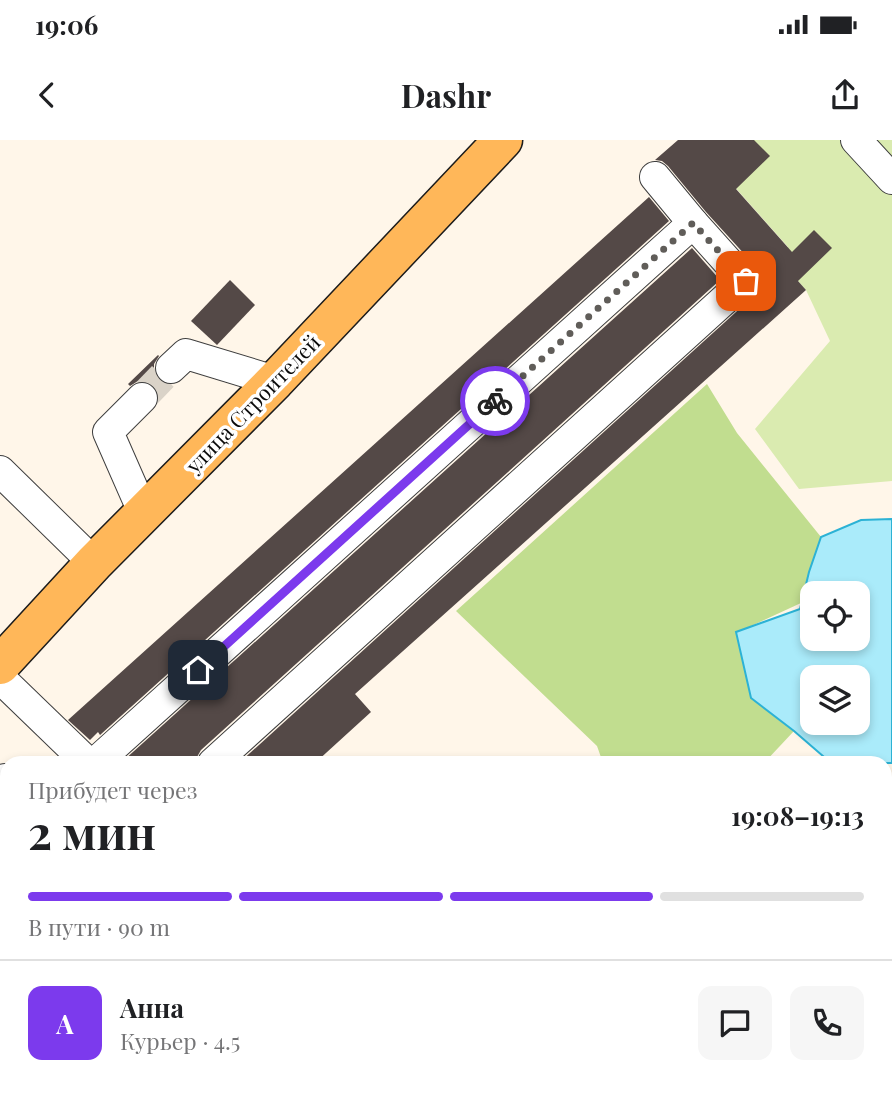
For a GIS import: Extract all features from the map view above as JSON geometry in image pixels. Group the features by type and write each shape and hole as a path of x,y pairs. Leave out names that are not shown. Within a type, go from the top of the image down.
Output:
{"main road":[{"name":"улица Строителей","path":"0,665 503,140"}],"lane":[{"path":"856,140 892,179"},
{"path":"221,756 746,281 655,177"},
{"path":"103,756 693,223"},
{"path":"171,369 186,354 275,381"},
{"path":"142,398 108,432 144,514"},
{"path":"0,471 94,564"},
{"path":"0,678 81,756"}],"green space":[{"path":"693,140 892,140 892,481 799,489 755,429 830,341 806,290 777,257 788,247"},
{"path":"707,384 737,433 821,537 807,581 800,581 800,603 736,633 751,698 794,731 771,756 601,756 597,746 456,611"}],"water":[{"path":"892,519 892,756 823,756 751,698 736,632 800,609 800,651 870,651 870,581 807,581 821,537 861,520"}],"building":[{"path":"678,140 754,140 770,156 736,189 792,252 814,230 832,248 798,281 806,290 355,694 371,712 323,756 247,756 762,286 758,269 668,166 655,160"},
{"path":"649,197 669,221 100,735 98,732 90,740 68,720"},
{"path":"692,248 720,280 201,750 198,756 129,756"},
{"path":"230,280 255,305 217,345 191,321"},
{"path":"158,355 154,373 165,384 172,385 159,398 155,386 147,381 138,381 130,386 128,384"}],"tunnel":[{"path":"142,398 171,368"}],"way so far":[{"path":"495,401 693,223 746,281"}],"route":[{"path":"198,670 495,401"}]}
